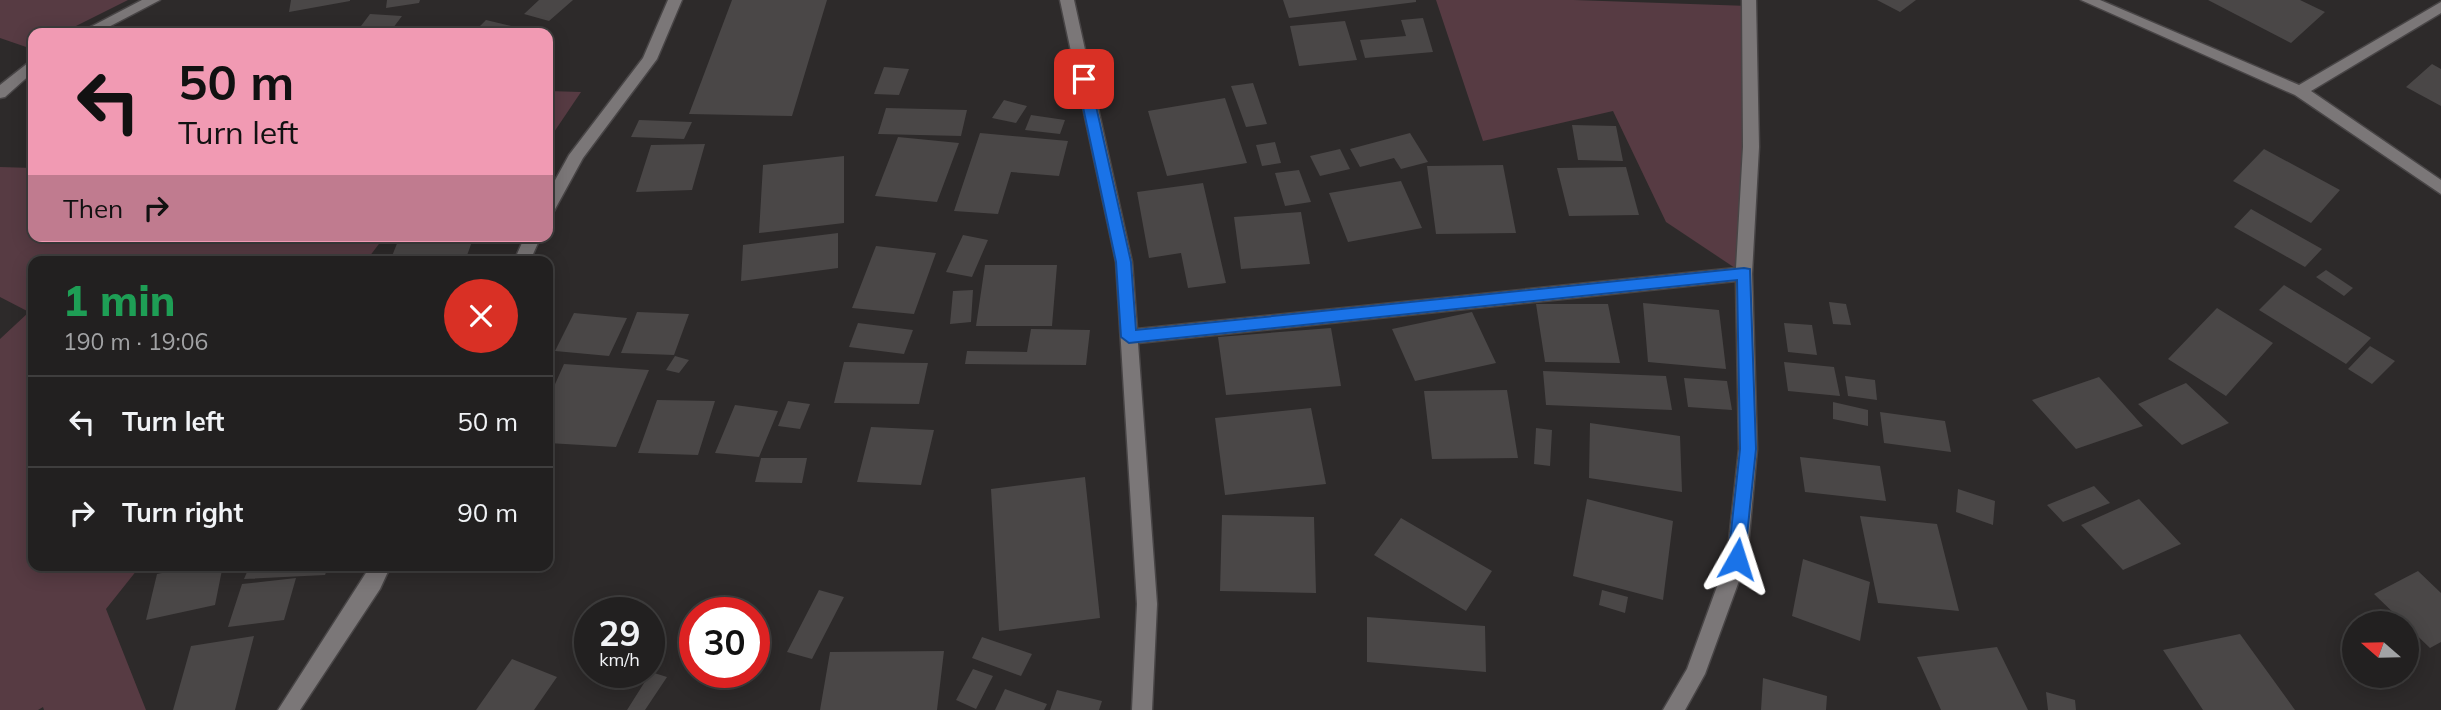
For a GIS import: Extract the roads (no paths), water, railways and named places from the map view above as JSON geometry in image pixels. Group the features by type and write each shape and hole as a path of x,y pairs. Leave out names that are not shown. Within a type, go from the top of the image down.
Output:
{"street":[{"path":"96,28 153,0"},
{"path":"553,198 577,155 650,59 675,0"},
{"path":"1067,0 1124,262 1147,604 1142,710"},
{"path":"1673,710 1695,674 1737,559 1748,449 1744,274 1751,147 1749,0"},
{"path":"2088,0 2300,91 2441,188"},
{"path":"2300,91 2441,7"},
{"path":"0,93 28,68"},
{"path":"1129,337 1744,274"},
{"path":"288,710 378,571"}]}
